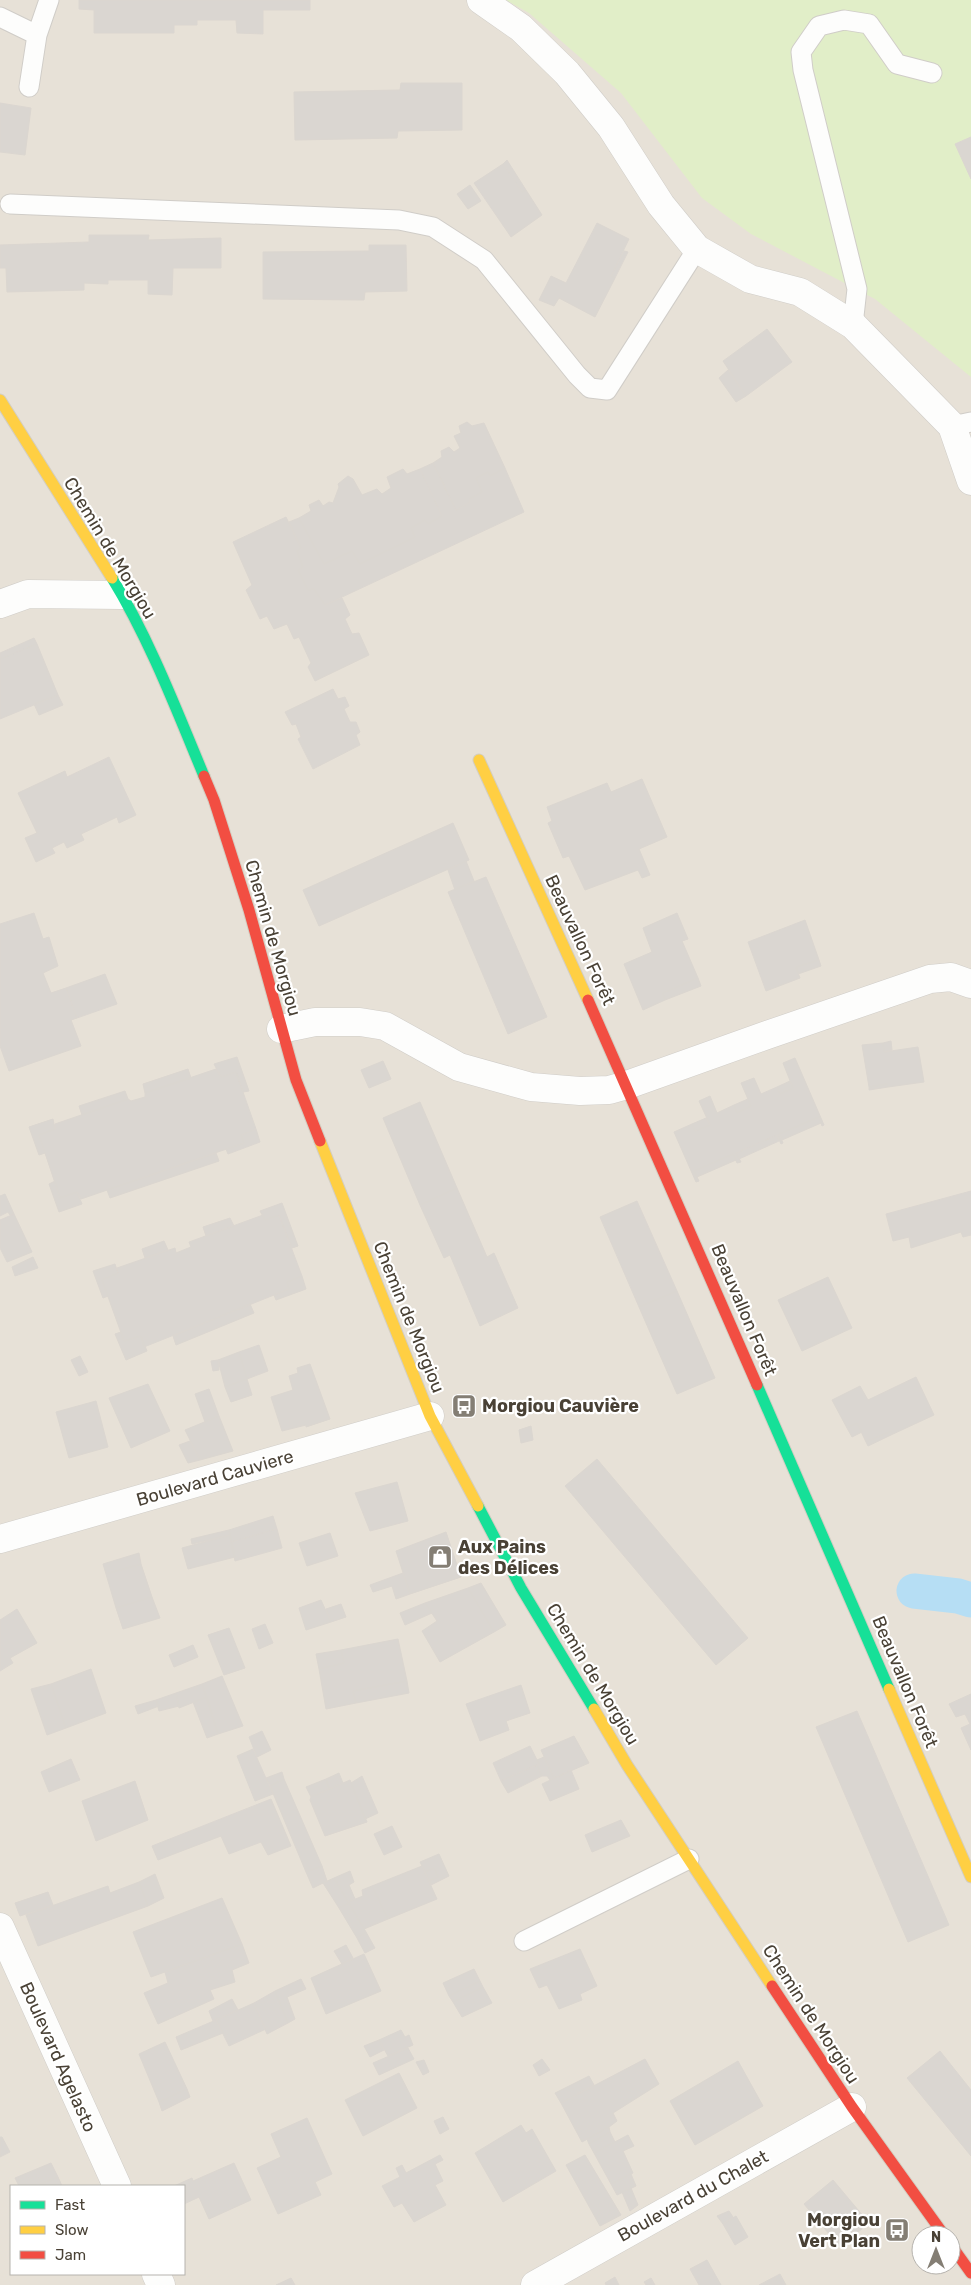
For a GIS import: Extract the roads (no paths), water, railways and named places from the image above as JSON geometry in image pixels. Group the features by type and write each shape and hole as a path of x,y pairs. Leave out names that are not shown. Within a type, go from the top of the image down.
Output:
{"street":[{"path":"481,0 521,28 567,73 611,128 660,205 697,249 750,279 800,292 853,324 961,424 971,481"},
{"name":"Chemin de Morgiou","path":"0,400 122,596 172,699 214,800 250,910 281,1029 299,1089 430,1416 522,1588 627,1764 852,2107 937,2225"},
{"path":"0,604 28,594 122,596"},
{"name":"Beauvallon Forêt","path":"478,760 627,1086 971,1877"},
{"path":"281,1029 315,1022 360,1022 385,1026 459,1067 531,1087 580,1091 608,1090 627,1086 930,979 951,977 971,984"},
{"name":"Boulevard Cauviere","path":"0,1539 430,1416"},
{"name":"Boulevard Agelasto","path":"0,1927 117,2185"},
{"name":"Boulevard du Chalet","path":"535,2285 852,2107"},
{"path":"961,2259 971,2273"}],"lane":[{"path":"29,87 37,35 49,0"},
{"path":"0,18 37,35"},
{"path":"853,324 857,289 803,70 801,52 819,26 844,20 869,24 897,64 932,73"},
{"path":"10,204 399,220 433,227 484,260 577,375 590,388 607,390 697,249"},
{"path":"524,1941 689,1859"}],"waterway":[{"path":"914,1591 958,1596 971,1600"}],"place":[{"name":"Morgiou Cauvière","path":"464,1406"},
{"name":"Aux Pains des Délices","path":"440,1557"},
{"name":"Morgiou Vert Plan","path":"897,2230"}]}
